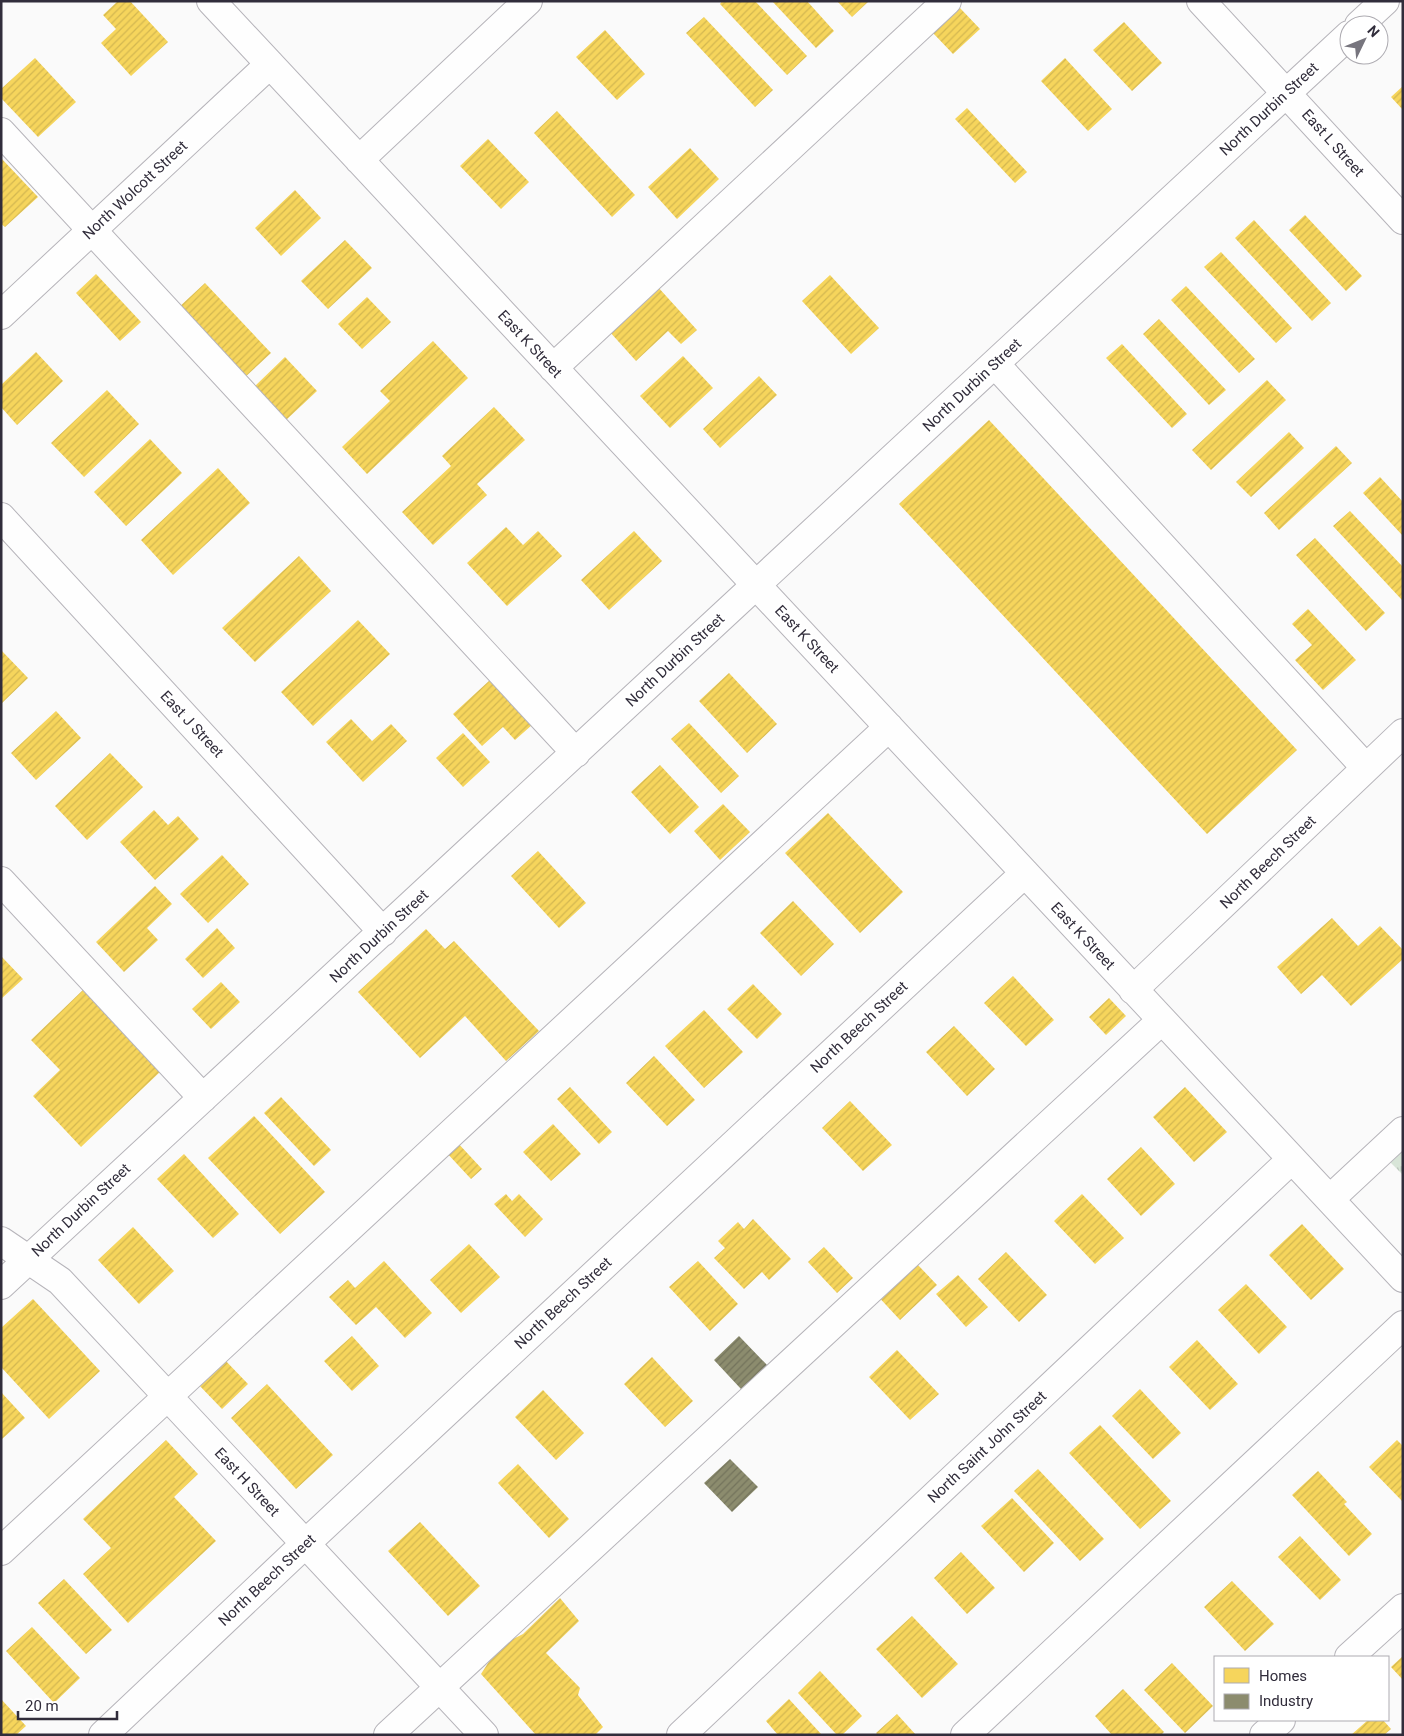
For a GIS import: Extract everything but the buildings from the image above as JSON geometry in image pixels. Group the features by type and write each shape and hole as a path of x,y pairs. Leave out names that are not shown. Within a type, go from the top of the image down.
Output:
{"street":[{"name":"East K Street","path":"211,1 1403,1278"},
{"path":"359,160 528,1"},
{"path":"553,368 947,1"},
{"name":"East L Street","path":"1201,1 1403,220"},
{"path":"1370,15 1385,1"},
{"name":"North Durbin Street","path":"1,1285 1339,43"},
{"name":"North Wolcott Street","path":"1,315 270,64"},
{"path":"1,132 576,752"},
{"path":"995,364 1366,768"},
{"name":"East J Street","path":"1,517 383,932"},
{"path":"1,1551 888,727"},
{"name":"North Beech Street","path":"1134,990 1403,734"},
{"name":"North Beech Street","path":"103,1735 305,1544 1025,873"},
{"path":"1,881 203,1098"},
{"path":"388,1735 1162,1020"},
{"path":"1330,1199 1403,1131"},
{"name":"North Saint John Street","path":"681,1735 1292,1159"},
{"name":"East H Street","path":"1,1240 60,1281 484,1735"},
{"path":"965,1735 1403,1325"},
{"path":"1350,1656 1403,1608"},
{"path":"1264,1735 1280,1721"}],"green space":[{"path":"1403,1146 1403,1175 1388,1160"}]}
